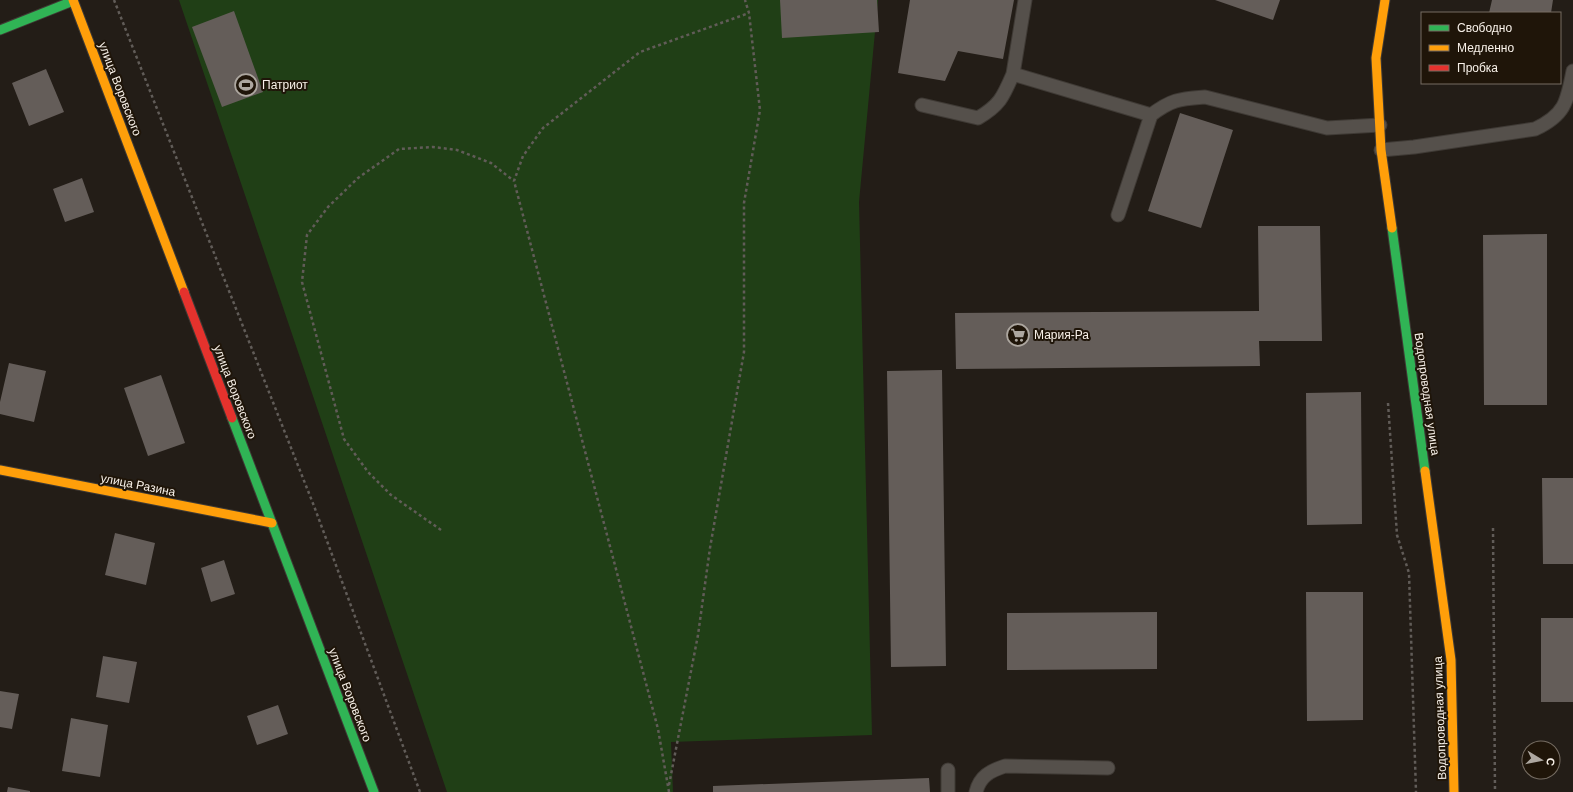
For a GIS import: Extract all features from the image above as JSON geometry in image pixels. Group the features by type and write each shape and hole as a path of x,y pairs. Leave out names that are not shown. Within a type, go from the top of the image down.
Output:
{"street":[{"path":"0,30 73,0"},
{"name":"улица Воровского","path":"73,0 374,792"},
{"name":"Водопроводная улица","path":"1385,0 1376,58 1381,150 1451,660 1454,792"},
{"name":"улица Разина","path":"0,470 272,523"}],"lane":[{"path":"922,105 978,118 994,108 1005,92 1013,74 1026,0"},
{"path":"1381,150 1414,147 1535,129 1550,122 1567,101 1573,71"},
{"path":"1013,74 1151,115"},
{"path":"1118,215 1151,115 1168,102 1186,98 1205,97 1327,128 1380,125"},
{"path":"976,792 978,783 989,771 1005,766 1108,768"},
{"path":"948,770 948,792"}],"path":[{"path":"114,0 314,506 420,792"},
{"path":"668,787 698,634 710,548 744,352 744,203 760,110 749,13 745,0"},
{"path":"669,792 658,729 514,181 523,156 543,128 640,52 749,13"},
{"path":"441,530 391,495 368,472 344,439 302,282 308,235 328,207 358,178 399,149 433,148 457,150 491,163 514,181"},
{"path":"1388,401 1397,534 1410,574 1416,792"},
{"path":"1493,528 1495,792"}],"green space":[{"path":"179,0 878,0 859,202 872,735 671,742 673,792 447,792"}],"building":[{"path":"780,0 877,0 879,32 782,38"},
{"path":"910,0 1014,0 1003,59 958,51 945,81 898,73"},
{"path":"1215,0 1280,0 1273,20"},
{"path":"1492,0 1553,0 1551,12 1489,12"},
{"path":"234,11 263,92 222,107 192,27"},
{"path":"46,69 64,112 29,126 12,83"},
{"path":"1180,113 1233,130 1201,228 1148,211"},
{"path":"82,178 94,212 65,222 53,189"},
{"path":"1258,226 1320,226 1322,341 1259,341 1260,366 956,369 955,313 1259,311"},
{"path":"1547,234 1547,405 1484,405 1483,235"},
{"path":"9,363 46,371 34,422 0,414 0,402"},
{"path":"942,370 946,666 891,667 887,371"},
{"path":"161,375 185,443 148,456 124,388"},
{"path":"1361,392 1362,524 1307,525 1306,393"},
{"path":"1542,478 1573,478 1573,564 1543,564"},
{"path":"115,533 155,543 146,585 105,575"},
{"path":"224,560 235,594 211,602 201,568"},
{"path":"1306,592 1363,592 1363,720 1307,721"},
{"path":"1157,612 1157,669 1007,670 1007,613"},
{"path":"1541,618 1573,618 1573,702 1541,702"},
{"path":"103,656 137,662 129,703 96,697"},
{"path":"0,691 19,694 12,729 0,727"},
{"path":"278,705 288,734 257,745 247,716"},
{"path":"71,718 108,725 100,777 62,771"},
{"path":"929,778 930,792 713,792 713,786"},
{"path":"8,787 30,791 30,792 7,792"}],"traffic: fast":[{"path":"0,30 73,1"},
{"path":"1392,228 1425,471"},
{"path":"232,418 374,792"}],"traffic: slow":[{"path":"73,0 184,292"},
{"path":"1385,0 1376,58 1381,150 1392,228"},
{"path":"0,470 272,523"},
{"path":"1425,471 1451,660 1454,792"}],"traffic: jam":[{"path":"184,292 232,418"}],"place":[{"name":"Патриот","path":"246,85"},
{"name":"Мария-Ра","path":"1018,335"}]}
